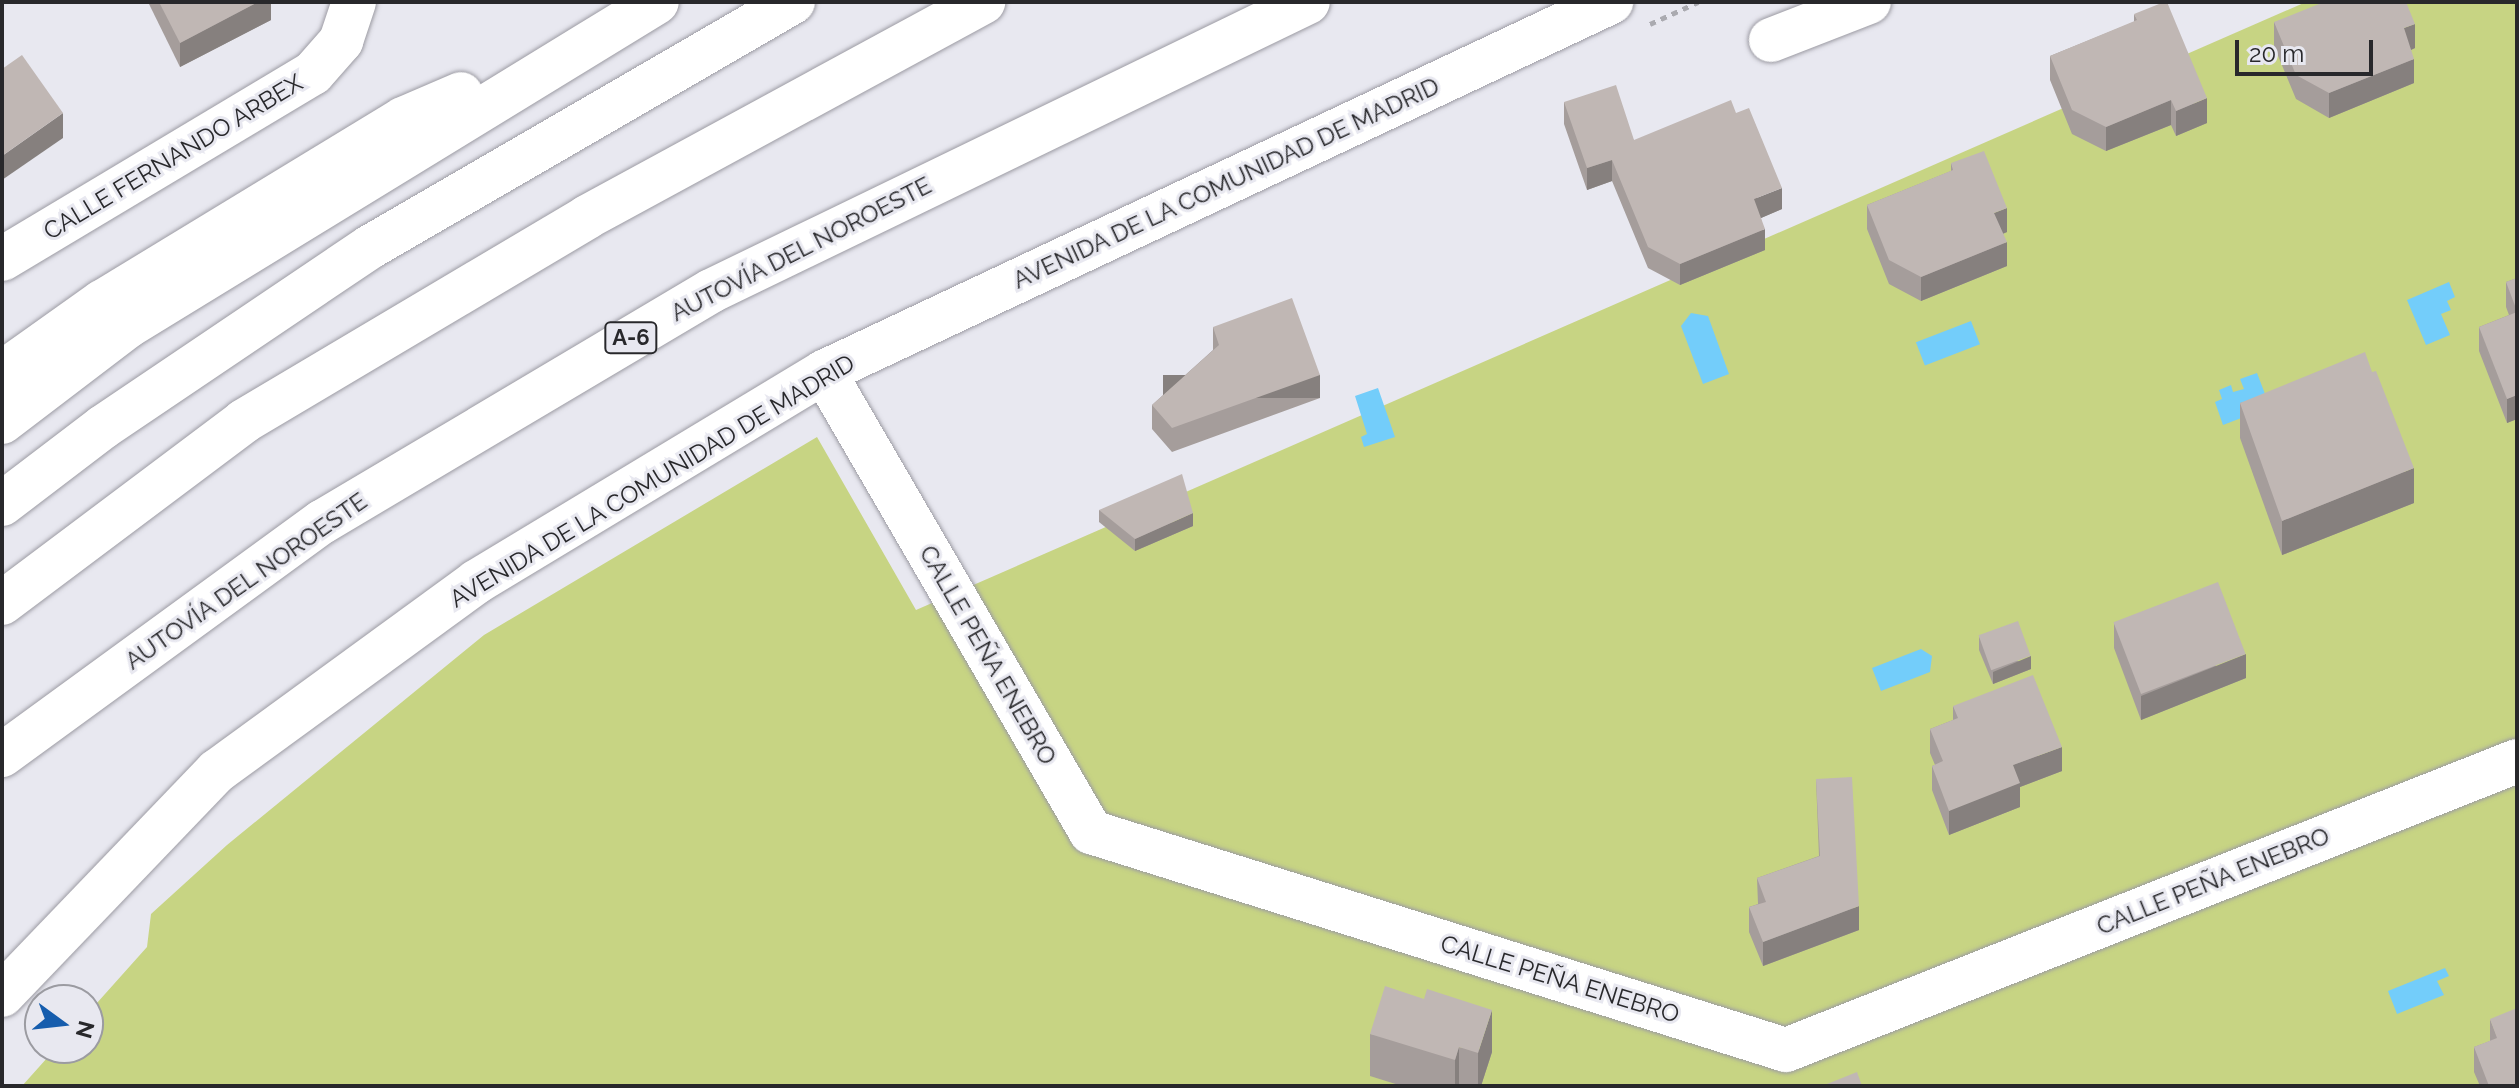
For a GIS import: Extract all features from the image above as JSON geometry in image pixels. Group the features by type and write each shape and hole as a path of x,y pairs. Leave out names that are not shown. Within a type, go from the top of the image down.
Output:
{"main road":[{"name":"CALLE FERNANDO ARBEX","path":"2,259 313,73 341,41 354,2"},
{"path":"2,422 128,326 657,2"},
{"path":"2,504 103,427 370,247 793,2"},
{"path":"2,603 244,421 587,217 983,2"},
{"name":"AUTOVÍA DEL NOROESTE","path":"2,755 322,522 711,291 1308,2"},
{"name":"AVENIDA DE LA COMUNIDAD DE MADRID","path":"2,995 217,771 476,582 824,372 1611,2"},
{"path":"1771,40 1869,2"},
{"path":"2,373 102,302 403,119 617,25"},
{"name":"CALLE PEÑA ENEBRO","path":"824,372 1091,832 1786,1050 2517,761"}],"green space":[{"path":"2306,2 2517,2 2517,1086 22,1086 42,1064 104,1064 104,995 147,947 151,914 227,845 484,635 817,437 916,610"}],"water":[{"path":"2449,282 2455,297 2447,301 2451,310 2441,314 2450,335 2426,345 2407,300"},
{"path":"1691,313 1708,316 1729,374 1703,384 1681,326"},
{"path":"1971,321 1980,344 1925,365 1916,342"},
{"path":"2257,373 2270,407 2223,425 2215,402 2222,399 2219,390 2231,385 2233,392 2244,389 2240,379"},
{"path":"1378,388 1395,437 1364,447 1361,437 1367,434 1355,396"},
{"path":"1921,649 1932,656 1930,672 1881,691 1872,668"},
{"path":"2445,968 2449,976 2437,981 2444,995 2397,1014 2388,991"}],"building":[{"path":"159,2 258,2 180,43"},
{"path":"2167,2 2207,98 2176,111 2171,100 2106,127 2072,110 2050,56 2137,20 2134,14"},
{"path":"2324,2 2406,2 2415,24 2404,28 2414,59 2329,93 2296,75 2274,22"},
{"path":"22,55 63,113 2,156 2,69"},
{"path":"1616,85 1634,140 1731,100 1736,113 1749,108 1782,188 1754,199 1765,229 1680,264 1648,247 1612,160 1587,168 1564,102"},
{"path":"1984,151 2007,208 1994,213 2007,242 1921,277 1889,260 1867,205 1953,170 1951,163"},
{"path":"2517,278 2517,311 2506,282"},
{"path":"1292,298 1320,375 1172,428 1152,405 1219,345 1213,327"},
{"path":"2517,312 2517,395 2507,399 2479,327"},
{"path":"2365,352 2372,372 2376,371 2414,468 2282,521 2240,403"},
{"path":"1182,474 1193,513 1135,539 1099,510"},
{"path":"2218,582 2246,654 2141,694 2113,622"},
{"path":"2018,621 2031,656 1991,670 1979,635"},
{"path":"2033,675 2062,747 2013,765 2020,783 1949,811 1932,766 1943,761 1930,729 1958,718 1953,706"},
{"path":"1852,777 1859,906 1763,942 1749,907 1766,902 1757,878 1820,856 1816,779"},
{"path":"1385,986 1424,999 1427,989 1492,1010 1478,1053 1459,1047 1455,1060 1370,1034"},
{"path":"2517,1008 2517,1086 2489,1086 2474,1047 2497,1038 2490,1019"},
{"path":"1857,1072 1862,1086 1822,1086"}]}
